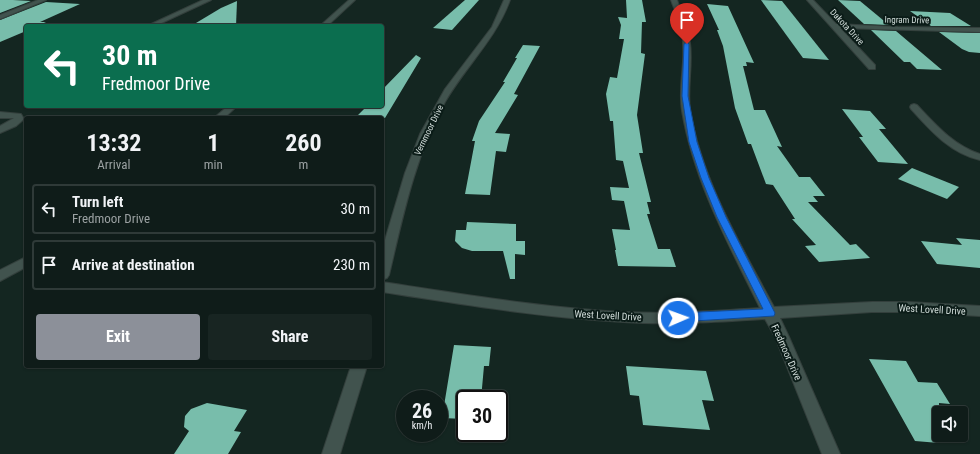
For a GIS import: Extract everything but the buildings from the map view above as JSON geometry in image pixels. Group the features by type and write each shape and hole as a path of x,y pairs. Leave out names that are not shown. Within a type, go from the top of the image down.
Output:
{"street":[{"path":"0,17 43,0"},
{"path":"154,24 208,0"},
{"path":"325,24 352,0"},
{"name":"Vernmoor Drive","path":"384,268 408,180 425,134 440,105 462,71 500,20 507,0"},
{"name":"Fredmoor Drive","path":"674,0 687,44 685,96 693,142 705,178 722,217 770,313 831,454"},
{"name":"Dakota Drive","path":"810,0 872,67"},
{"name":"Ingram Drive","path":"834,26 905,30 980,30"},
{"path":"914,107 952,146 975,156"},
{"path":"221,116 231,108"},
{"path":"0,115 18,116 19,119 0,130"},
{"path":"0,276 24,262"},
{"name":"West Lovell Drive","path":"384,287 525,308 623,317 678,318 886,307 943,308 980,312"},
{"path":"331,454 358,368"}],"route":[{"path":"678,318 770,313 732,240 698,160 686,110 685,96 687,44"}]}
